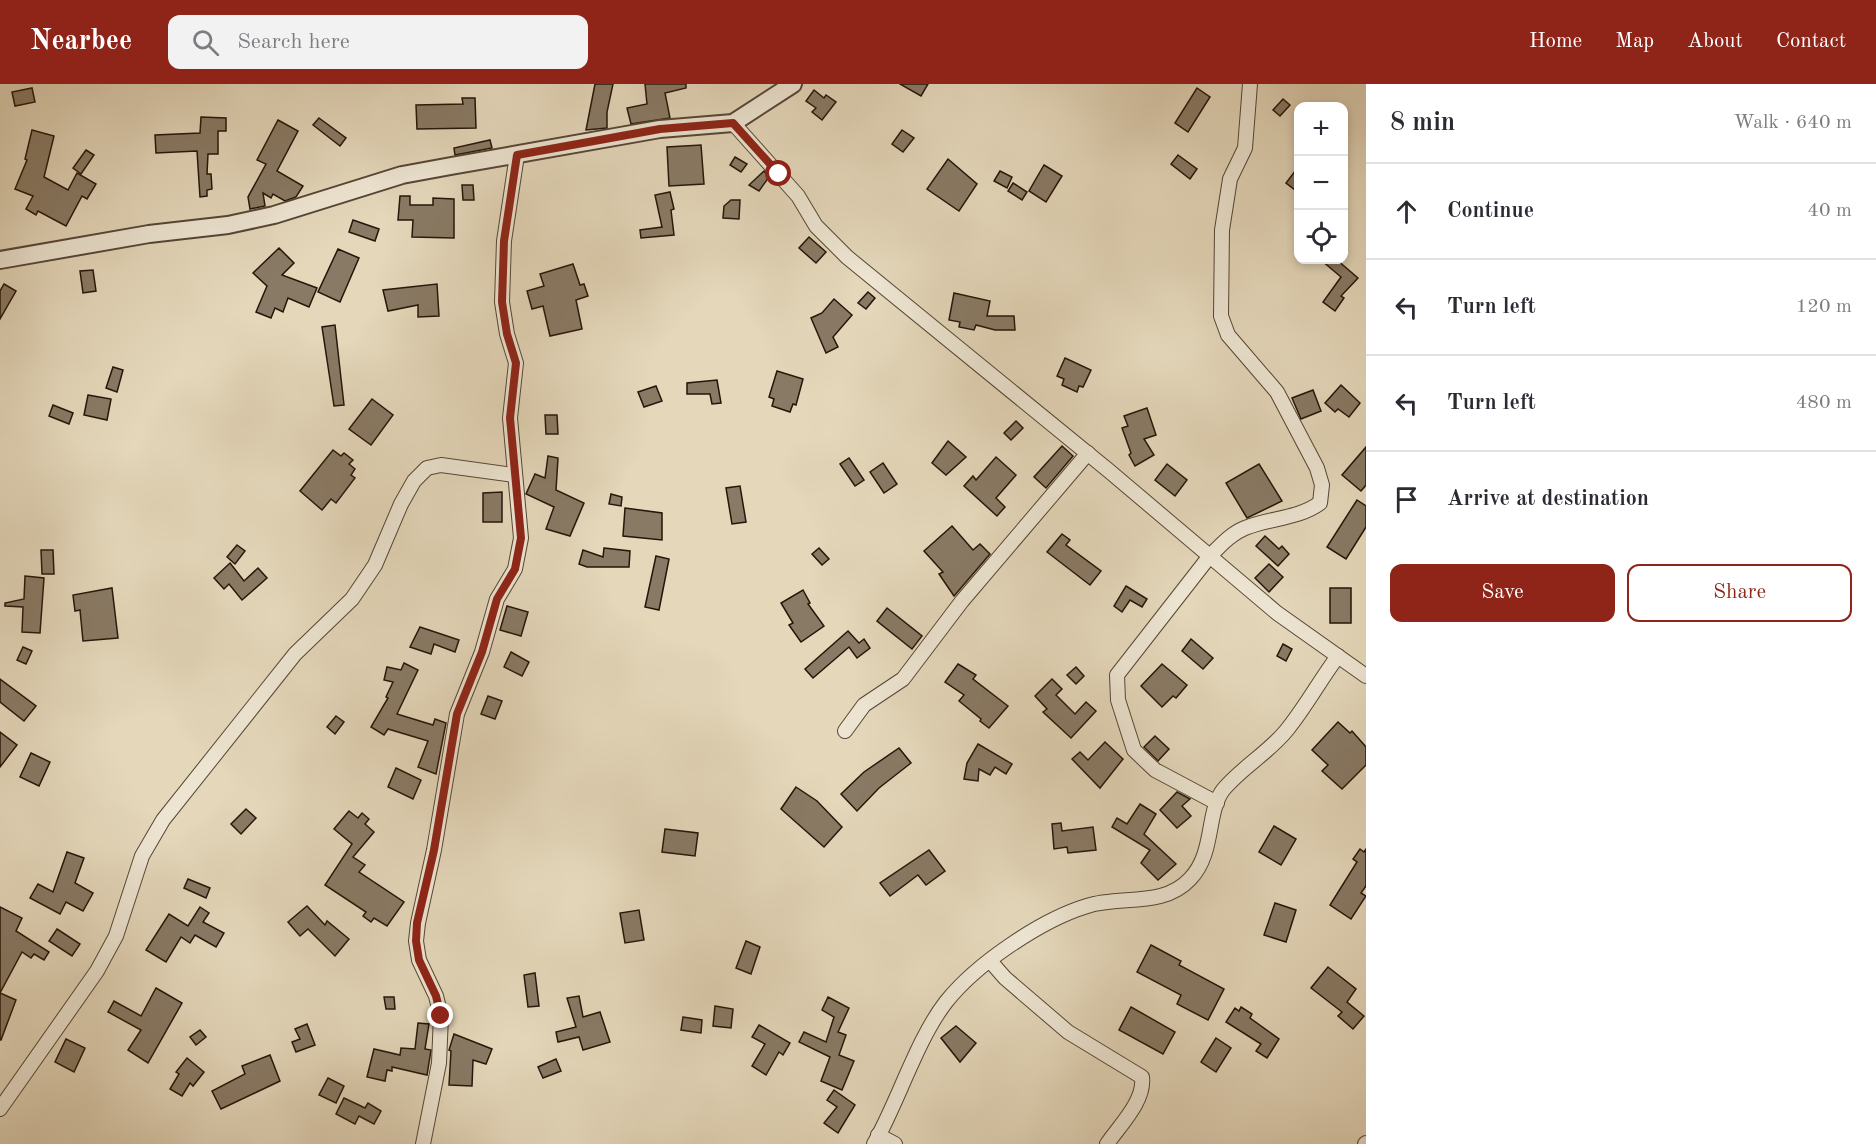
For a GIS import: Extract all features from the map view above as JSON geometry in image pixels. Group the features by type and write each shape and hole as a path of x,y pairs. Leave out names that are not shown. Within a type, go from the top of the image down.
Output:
{"street":[{"path":"0,260 149,234 228,225 284,212 402,175 660,129 733,123 793,84"},
{"path":"1217,804 1155,770 1134,750 1118,700 1117,675 1209,557 1234,534 1256,524 1304,512 1320,502 1322,496 1322,484 1317,468 1277,392 1228,335 1221,316 1222,230 1230,179 1245,148 1250,84"},
{"path":"733,123 798,196 816,226 847,257 1088,453 1277,613 1366,676"},
{"path":"423,1144 439,1063 441,1016 436,996 419,960 416,941 417,923 434,850 457,714 482,652 497,599 515,569 520,555 521,538 510,418 516,363 507,334 502,302 504,241 517,155"},
{"path":"844,731 864,705 903,679 962,601 1088,453"},
{"path":"0,1109 96,971 116,936 142,856 163,820 296,654 352,599 375,565 401,504 414,481 427,468 441,465 514,475"},
{"path":"895,1144 876,1140 933,1024 946,1003 991,962 1053,918 1090,905 1157,897 1175,890 1190,879 1201,865 1222,791 1286,731 1338,656"},
{"path":"991,962 1005,978 1068,1032 1142,1077 1143,1087 1138,1098 1107,1144"}],"building":[{"path":"595,84 613,84 607,112 607,128 586,130"},
{"path":"645,84 686,84 686,88 665,93 670,118 631,124 627,108 647,104"},
{"path":"900,84 928,84 921,96"},
{"path":"32,88 35,102 15,106 12,92"},
{"path":"1197,88 1210,97 1188,132 1175,123"},
{"path":"814,90 824,98 826,95 836,102 822,120 812,112 816,108 806,101"},
{"path":"462,98 475,98 476,128 417,129 416,105 463,104"},
{"path":"1283,99 1290,105 1280,116 1273,110"},
{"path":"201,117 226,118 226,131 218,131 218,154 208,154 207,174 211,174 212,189 207,190 207,196 200,197 197,151 156,153 155,135 200,133"},
{"path":"319,118 346,138 340,146 313,125"},
{"path":"278,120 298,131 277,171 303,186 296,197 285,201 273,194 271,198 263,193 265,206 250,209 248,197 266,164 257,160"},
{"path":"32,130 54,136 44,177 68,190 77,173 96,184 87,199 82,196 66,226 38,211 36,215 26,209 33,196 15,189 27,160 25,159"},
{"path":"902,130 914,138 903,152 892,144"},
{"path":"490,140 492,148 455,155 454,148"},
{"path":"701,145 704,184 669,186 667,147"},
{"path":"86,150 94,155 81,174 73,168"},
{"path":"1178,155 1197,169 1190,179 1171,164"},
{"path":"735,157 747,164 741,172 730,165"},
{"path":"948,159 977,184 959,211 927,189"},
{"path":"1044,165 1062,176 1046,202 1029,191"},
{"path":"764,171 769,177 759,191 749,185"},
{"path":"1000,171 1012,177 1007,188 994,181"},
{"path":"1294,173 1294,189 1286,183"},
{"path":"1013,183 1027,192 1022,200 1008,191"},
{"path":"462,185 473,185 474,200 463,200"},
{"path":"670,192 674,209 671,210 674,235 641,238 640,230 662,227 655,195"},
{"path":"400,196 410,196 410,205 433,205 433,198 454,199 454,238 412,237 413,220 398,220"},
{"path":"731,200 740,200 739,219 723,218 724,206"},
{"path":"353,220 379,229 375,241 349,232"},
{"path":"809,237 826,252 816,263 799,248"},
{"path":"279,248 294,263 282,275 317,288 309,307 288,298 283,312 275,308 271,318 256,312 267,286 253,273"},
{"path":"338,249 359,258 340,302 318,292"},
{"path":"573,264 580,285 584,284 588,296 576,300 582,329 550,336 543,306 532,309 527,291 544,286 540,274"},
{"path":"1326,264 1342,264 1358,278 1341,296 1344,298 1335,311 1323,302 1341,277"},
{"path":"93,270 96,291 83,293 80,271"},
{"path":"4,284 16,291 0,319 0,291"},
{"path":"437,284 439,316 418,317 418,305 388,311 383,290"},
{"path":"868,292 875,298 866,309 858,303"},
{"path":"954,293 990,301 987,316 1014,316 1015,330 995,330 976,325 974,330 959,327 960,322 949,320"},
{"path":"834,299 852,315 833,337 838,347 826,353 811,318 822,313"},
{"path":"335,325 344,405 334,406 322,327"},
{"path":"1065,358 1091,370 1083,387 1079,386 1077,392 1062,385 1064,379 1057,376"},
{"path":"113,367 123,370 117,392 106,388"},
{"path":"777,371 803,379 796,405 793,404 790,412 772,406 774,399 769,397"},
{"path":"717,380 721,403 712,404 710,394 687,394 687,383"},
{"path":"1341,385 1360,403 1349,417 1338,409 1335,412 1325,403"},
{"path":"656,386 662,401 644,407 638,392"},
{"path":"1313,390 1321,411 1301,419 1292,398"},
{"path":"88,395 111,399 107,420 84,415"},
{"path":"372,399 393,415 371,445 349,429"},
{"path":"53,405 73,413 69,424 49,416"},
{"path":"1147,408 1156,435 1144,439 1154,455 1135,466 1129,455 1131,453 1122,428 1128,426 1124,416"},
{"path":"545,415 557,415 558,434 546,434"},
{"path":"1016,421 1023,428 1011,440 1004,433"},
{"path":"948,441 966,457 946,475 932,463"},
{"path":"1062,446 1073,456 1046,488 1034,477"},
{"path":"1366,447 1366,485 1361,491 1342,475"},
{"path":"333,450 341,456 344,453 353,460 349,464 355,469 351,475 355,478 336,503 331,499 322,510 300,491"},
{"path":"548,456 558,458 556,490 584,503 570,536 546,529 554,507 526,494 535,474 545,478"},
{"path":"996,457 1016,475 996,498 1005,507 997,516 964,486 973,476 976,480"},
{"path":"849,458 864,480 855,486 840,464"},
{"path":"883,463 897,484 884,493 870,472"},
{"path":"1167,464 1187,480 1175,496 1155,480"},
{"path":"1259,464 1282,501 1247,518 1226,483"},
{"path":"740,486 746,522 732,524 726,488"},
{"path":"502,492 502,522 483,522 483,493"},
{"path":"611,494 622,497 621,506 609,504"},
{"path":"1357,500 1366,506 1366,527 1346,559 1327,547"},
{"path":"625,508 662,513 662,540 623,536"},
{"path":"952,526 973,550 980,544 990,554 954,596 939,574 943,572 924,551"},
{"path":"1062,534 1070,540 1066,545 1101,571 1090,585 1047,552"},
{"path":"1265,536 1279,549 1282,546 1289,554 1278,566 1256,546"},
{"path":"237,545 245,551 235,564 227,557"},
{"path":"604,548 630,551 629,567 587,567 579,564 583,550 603,557"},
{"path":"819,548 829,559 822,565 812,554"},
{"path":"41,550 53,550 54,574 42,574"},
{"path":"656,556 669,559 659,610 645,607"},
{"path":"230,563 244,581 258,568 267,578 242,600 229,584 224,589 214,578"},
{"path":"1269,564 1283,577 1269,592 1255,578"},
{"path":"25,576 44,578 40,633 22,632 23,607 5,606 5,603 24,599"},
{"path":"1126,586 1147,599 1142,607 1130,600 1122,612 1114,606"},
{"path":"112,588 118,638 83,641 80,610 75,611 73,595"},
{"path":"1330,588 1351,588 1351,623 1330,623"},
{"path":"803,590 810,603 808,604 824,626 801,642 789,625 793,623 781,603"},
{"path":"507,606 528,612 521,636 500,630"},
{"path":"887,608 922,636 912,649 877,621"},
{"path":"420,627 459,640 455,652 434,644 431,654 410,647"},
{"path":"848,631 859,643 864,639 870,648 857,658 849,647 813,678 805,669"},
{"path":"1191,639 1213,658 1203,669 1182,651"},
{"path":"1283,644 1292,649 1286,661 1277,656"},
{"path":"23,647 32,651 26,664 17,660"},
{"path":"511,652 529,662 522,676 504,667"},
{"path":"404,663 418,670 397,714 433,725 435,719 446,723 436,774 418,767 428,741 388,729 384,735 371,727 388,698 386,697 393,682 384,680 387,667 401,670"},
{"path":"958,664 976,675 973,679 1008,706 989,728 959,701 964,695 945,682"},
{"path":"1162,664 1187,685 1176,698 1173,696 1162,707 1141,686"},
{"path":"1076,667 1084,676 1076,684 1067,675"},
{"path":"0,679 36,706 24,721 0,702"},
{"path":"1052,679 1062,689 1056,695 1075,714 1086,702 1096,711 1071,738 1043,712 1047,709 1035,696"},
{"path":"488,696 502,701 495,719 481,714"},
{"path":"336,716 344,722 335,734 327,727"},
{"path":"1338,722 1350,733 1352,731 1366,747 1366,765 1342,789 1322,771 1328,765 1312,750"},
{"path":"0,732 17,745 0,767"},
{"path":"1155,736 1169,749 1158,761 1144,747"},
{"path":"1105,742 1123,759 1100,788 1072,759 1080,752 1088,760"},
{"path":"978,744 1012,764 1006,774 995,767 990,775 979,769 978,781 964,779 967,763"},
{"path":"899,748 911,763 879,788 857,811 841,794 864,772"},
{"path":"31,753 50,762 39,786 20,777"},
{"path":"396,768 421,780 413,799 388,787"},
{"path":"796,787 817,801 842,827 824,847 781,809"},
{"path":"1177,792 1190,799 1182,806 1191,816 1177,828 1160,810"},
{"path":"1140,804 1156,814 1144,834 1176,864 1158,880 1141,863 1150,850 1112,827 1117,818 1127,824"},
{"path":"246,809 256,818 241,834 231,824"},
{"path":"349,811 358,818 362,813 369,819 365,824 374,832 353,857 365,865 359,872 404,902 387,926 374,918 371,922 363,916 366,912 325,885 352,844 334,829"},
{"path":"1061,823 1062,831 1093,827 1096,850 1068,853 1067,847 1054,849 1052,824"},
{"path":"1274,826 1296,839 1281,865 1259,852"},
{"path":"665,829 698,833 695,856 662,852"},
{"path":"1360,849 1364,852 1366,849 1366,886 1361,893 1366,896 1351,919 1330,905 1357,862 1353,859"},
{"path":"929,850 945,871 926,885 918,875 890,896 880,883"},
{"path":"67,852 84,858 75,883 93,893 83,911 66,902 60,914 30,898 38,884 53,892"},
{"path":"188,879 210,888 206,898 184,888"},
{"path":"1275,903 1296,910 1286,942 1264,935"},
{"path":"307,906 325,925 327,921 349,939 335,956 308,929 300,936 288,922"},
{"path":"0,907 22,918 16,931 49,952 44,960 34,954 31,958 22,952 0,993"},
{"path":"200,907 209,913 203,922 224,933 216,947 195,935 190,943 181,937 166,962 146,950 169,914 188,926"},
{"path":"639,910 644,940 625,943 620,913"},
{"path":"57,929 80,944 72,956 49,941"},
{"path":"746,941 760,947 751,974 736,968"},
{"path":"1151,945 1181,961 1179,965 1224,989 1208,1020 1177,1004 1181,995 1137,972"},
{"path":"1328,967 1356,989 1347,1002 1364,1016 1353,1029 1338,1016 1342,1012 1311,988"},
{"path":"535,973 539,1006 528,1007 524,975"},
{"path":"156,988 182,1003 148,1063 128,1050 141,1030 108,1012 114,1001 141,1016"},
{"path":"0,993 16,1000 1,1040 0,1040"},
{"path":"579,996 583,1017 600,1012 610,1042 583,1050 579,1037 558,1042 556,1032 576,1027 567,998"},
{"path":"384,997 394,997 395,1009 386,1009"},
{"path":"828,997 849,1008 838,1032 846,1035 839,1055 854,1061 842,1090 821,1081 830,1057 799,1042 804,1032 826,1042 834,1017 822,1010"},
{"path":"715,1006 733,1009 731,1028 713,1026"},
{"path":"1131,1007 1175,1032 1163,1054 1119,1030"},
{"path":"1241,1007 1252,1014 1250,1018 1279,1039 1267,1058 1256,1051 1261,1044 1226,1022 1235,1008 1239,1011"},
{"path":"683,1017 702,1020 701,1033 681,1030"},
{"path":"418,1023 429,1024 425,1049 431,1050 427,1075 392,1067 392,1071 387,1070 385,1081 367,1077 374,1049 400,1055 401,1048 415,1049"},
{"path":"307,1024 315,1045 296,1052 292,1042 300,1039 295,1029"},
{"path":"759,1025 790,1043 783,1055 779,1052 766,1075 752,1066 765,1044 752,1037"},
{"path":"956,1026 976,1043 960,1062 941,1038"},
{"path":"200,1030 206,1037 196,1045 190,1037"},
{"path":"454,1034 492,1049 486,1064 473,1060 472,1086 449,1085 451,1051 449,1050"},
{"path":"1216,1038 1231,1048 1216,1072 1201,1062"},
{"path":"66,1039 85,1048 74,1072 55,1062"},
{"path":"270,1055 280,1081 221,1109 212,1091 245,1074 242,1066"},
{"path":"187,1058 204,1072 193,1086 190,1083 182,1096 170,1089 179,1074 176,1072"},
{"path":"556,1059 561,1071 543,1078 538,1067"},
{"path":"328,1078 344,1086 336,1103 319,1095"},
{"path":"834,1090 855,1105 838,1133 824,1123 837,1107 827,1100"},
{"path":"344,1098 365,1108 368,1103 381,1111 374,1124 359,1116 355,1124 336,1114"}],"route":[{"path":"441,1016 434,990 419,960 416,941 417,923 434,850 461,699 482,652 497,599 515,569 520,555 521,538 510,418 516,380 516,363 507,334 502,302 504,241 517,155 660,129 733,123 779,174"}]}
